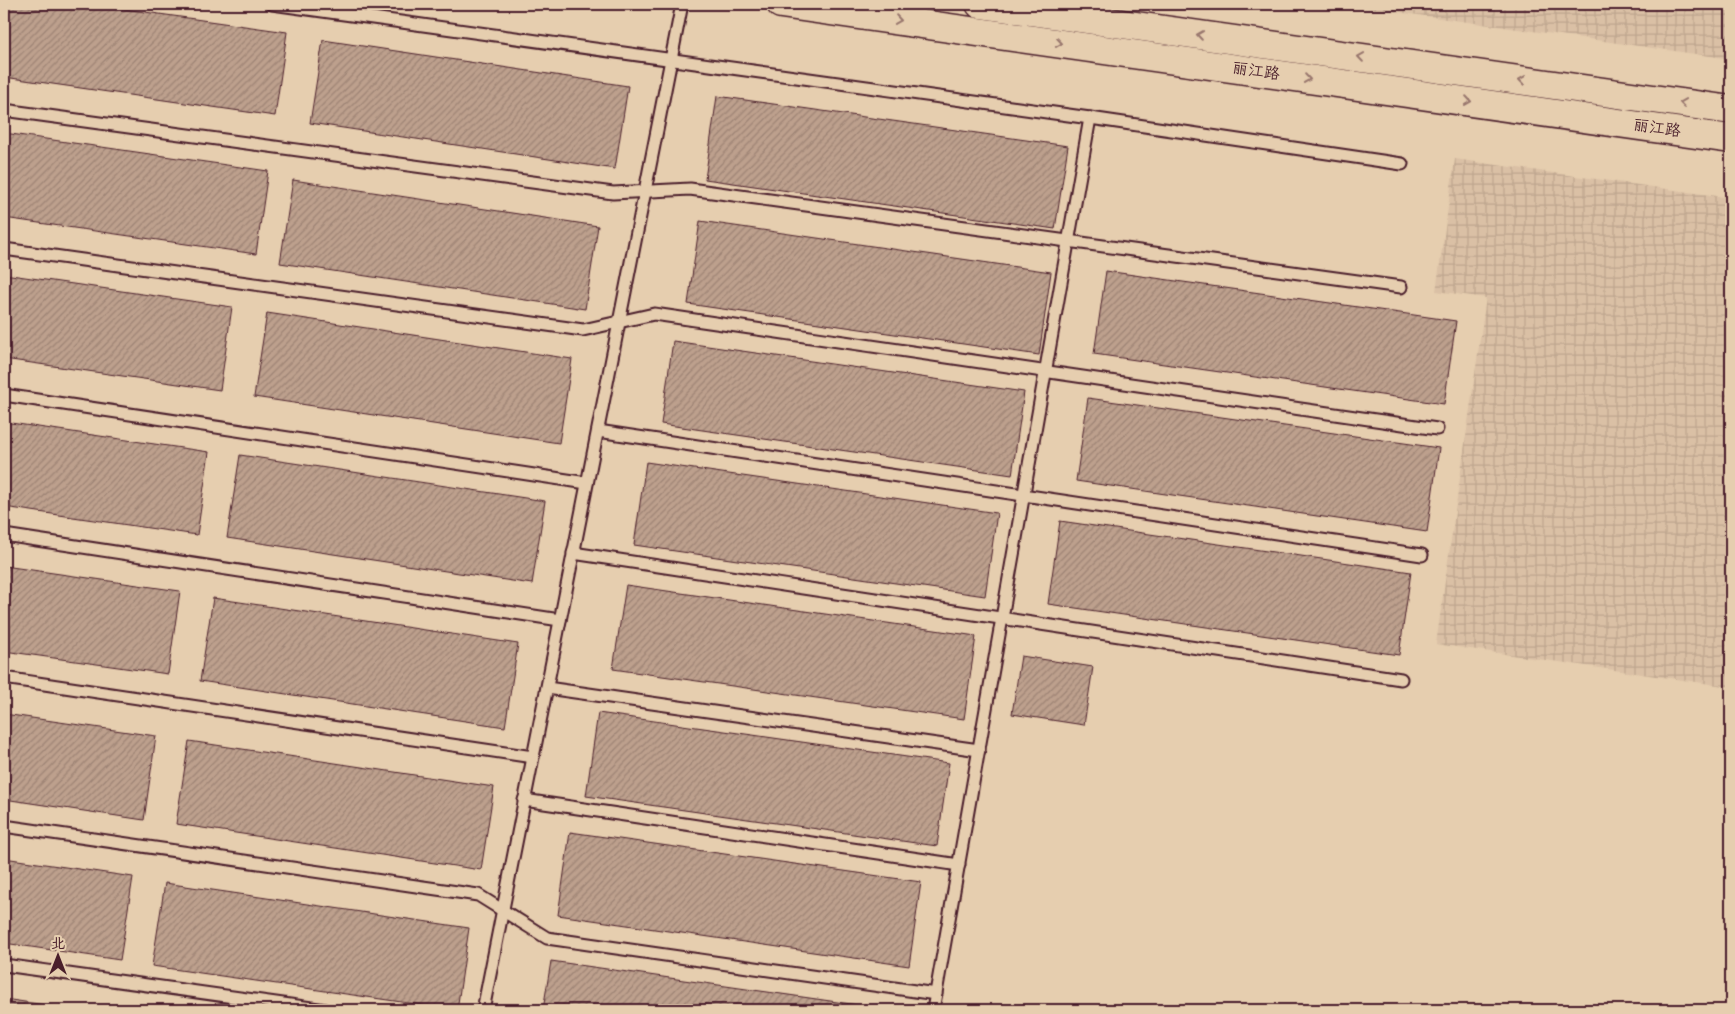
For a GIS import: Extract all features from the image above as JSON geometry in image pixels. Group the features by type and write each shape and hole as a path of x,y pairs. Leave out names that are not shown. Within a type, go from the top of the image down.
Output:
{"street":[{"name":"丽江路","path":"781,4 1731,139"},
{"name":"丽江路","path":"980,4 1731,110"}],"lane":[{"path":"272,4 1090,118 1402,164"},
{"path":"483,1010 682,4"},
{"path":"4,110 614,193 690,189 1401,288"},
{"path":"933,1010 1090,118"},
{"path":"4,249 583,330 654,314 1437,429"},
{"path":"4,395 587,483"},
{"path":"598,431 1422,555"},
{"path":"4,536 560,620"},
{"path":"573,553 1401,679"},
{"path":"4,678 533,757"},
{"path":"547,688 979,750"},
{"path":"524,800 959,865"},
{"path":"4,826 478,895 547,938 936,994"},
{"path":"4,965 326,1010"}],"shaded area":[{"path":"1340,4 1731,4 1731,59"},
{"path":"1455,159 1731,198 1731,687 1436,644 1486,298 1436,291"}],"building":[{"path":"4,4 88,4 287,32 275,116 4,77"},
{"path":"323,40 628,86 615,169 310,123"},
{"path":"717,96 1068,146 1055,229 705,179"},
{"path":"4,133 268,171 256,254 4,218"},
{"path":"293,180 598,226 585,309 280,263"},
{"path":"700,221 1051,272 1039,355 688,304"},
{"path":"1106,271 1456,321 1444,404 1094,354"},
{"path":"4,274 232,307 220,390 4,359"},
{"path":"267,313 572,359 559,443 254,397"},
{"path":"673,341 1024,392 1012,475 661,424"},
{"path":"1088,398 1439,448 1427,532 1076,481"},
{"path":"4,422 209,452 197,535 4,507"},
{"path":"240,455 545,501 532,584 227,538"},
{"path":"646,462 997,513 985,596 634,545"},
{"path":"1060,521 1411,572 1399,655 1048,604"},
{"path":"4,566 180,591 168,674 4,651"},
{"path":"626,585 976,636 964,719 613,669"},
{"path":"213,598 518,644 505,727 200,681"},
{"path":"1021,656 1093,667 1084,725 1012,714"},
{"path":"598,713 949,763 937,846 586,796"},
{"path":"4,714 156,736 144,820 4,799"},
{"path":"189,741 494,787 481,870 176,824"},
{"path":"570,832 921,882 909,966 558,915"},
{"path":"4,858 133,877 120,960 4,943"},
{"path":"165,883 469,928 457,1010 152,966"},
{"path":"551,961 893,1010 543,1010"},
{"path":"4,999 80,1010 4,1010"}]}
